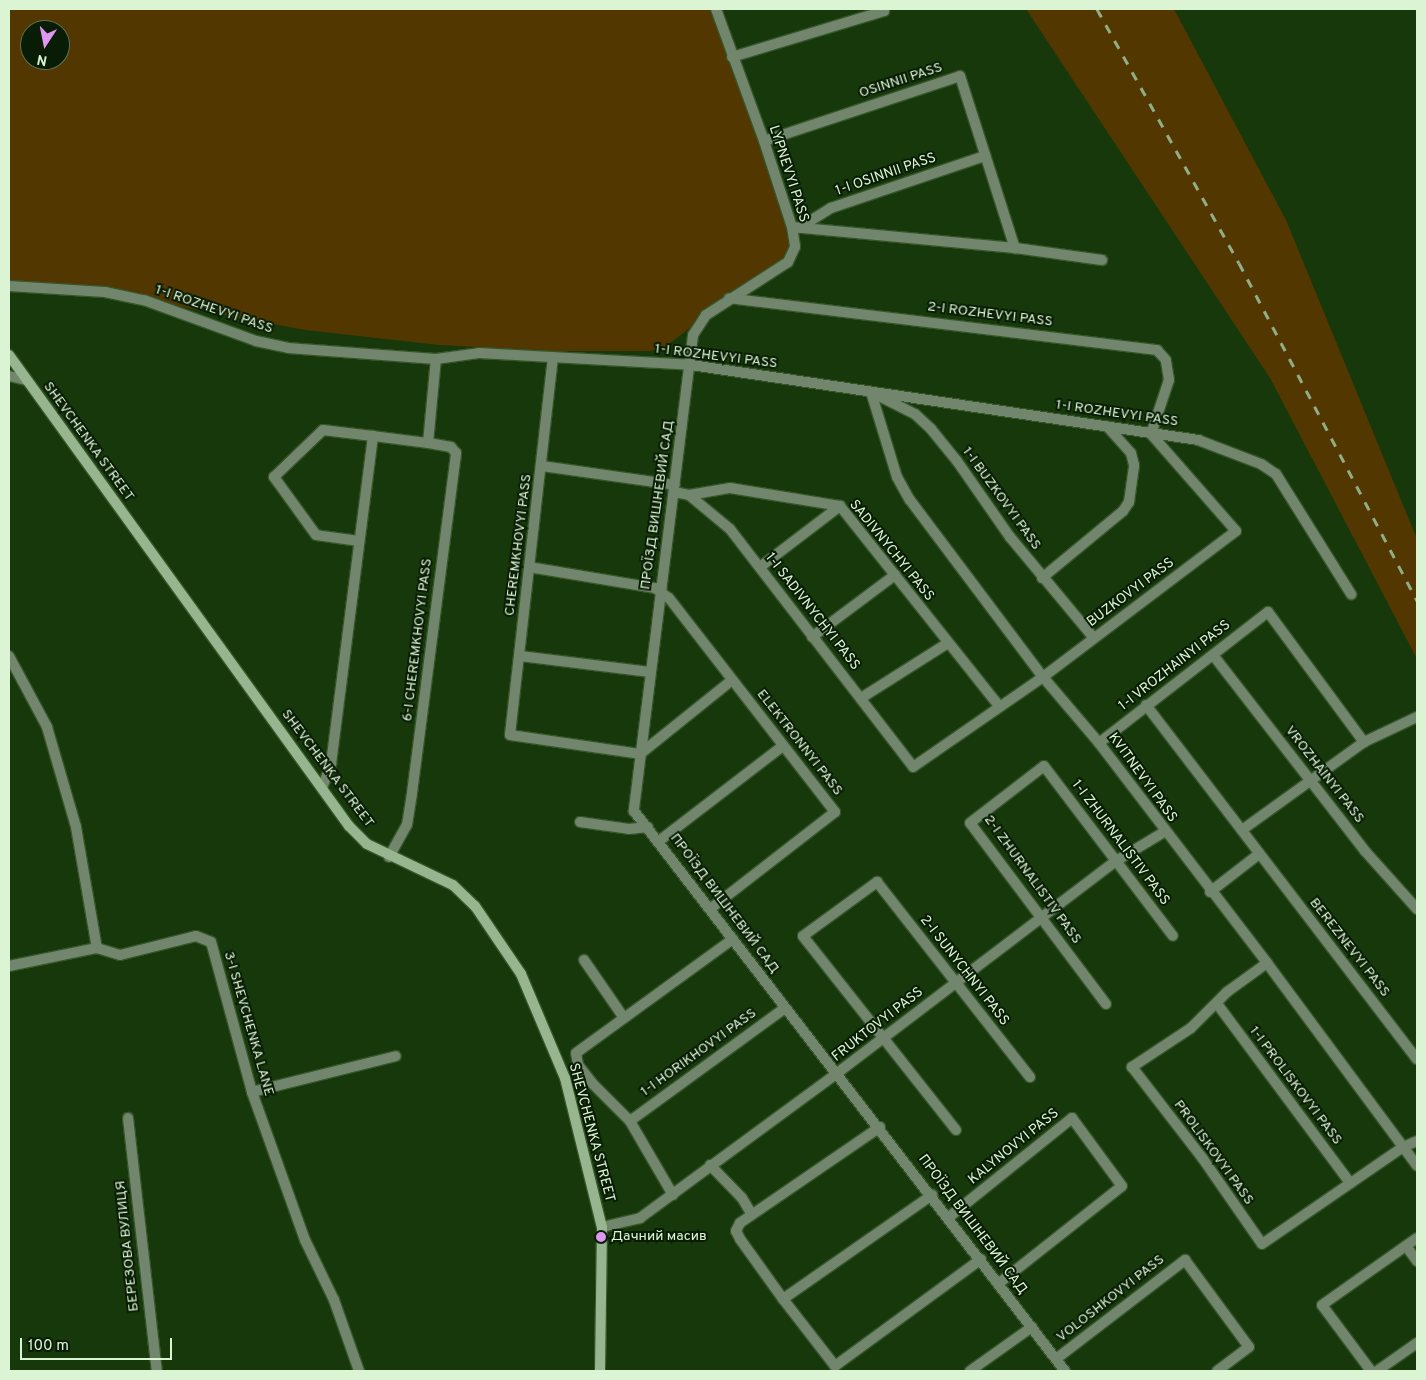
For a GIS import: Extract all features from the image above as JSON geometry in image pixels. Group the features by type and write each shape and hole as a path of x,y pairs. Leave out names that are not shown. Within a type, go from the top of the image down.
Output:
{"street":[{"name":"LYPNEVYI PASS","path":"691,365 696,327 729,298 790,259 795,247 796,228 716,9"},
{"path":"732,57 883,10"},
{"name":"OSINNII PASS","path":"764,140 960,76 1015,248"},
{"name":"1-I OSINNII PASS","path":"796,228 831,208 985,156"},
{"path":"796,228 1015,248 1102,260"},
{"name":"1-I ROZHEVYI PASS","path":"9,286 105,292 144,300 273,346 436,359 480,353 691,365 1198,440 1270,469 1286,488 1351,594"},
{"name":"2-I ROZHEVYI PASS","path":"729,298 1157,350 1166,360 1169,380 1151,434"},
{"name":"SHEVCHENKA STREET","path":"9,355 349,826 367,844 453,885 475,906 521,974 565,1078 602,1228 600,1371"},
{"name":"CHEREMKHOVYI PASS","path":"553,357 510,735 640,754"},
{"path":"428,443 436,359"},
{"name":"ПРОЇЗД ВИШНЕВИЙ САД","path":"691,365 660,592 634,811 659,841 836,1074 949,1216 1065,1371"},
{"path":"9,376 26,380"},
{"name":"1-I BUZKOVYI PASS","path":"871,392 914,414 931,428 1042,578 1094,638"},
{"name":"KVITNEVYI PASS","path":"871,392 897,477 906,492 1043,677 1099,743 1210,892 1267,962 1417,1166"},
{"path":"1042,578 1129,502 1134,465 1131,453 1107,426"},
{"name":"6-I CHEREMKHOVYI PASS","path":"359,541 316,535 274,477 323,430 451,447 456,453 412,793 406,825 390,856"},
{"name":"BUZKOVYI PASS","path":"913,767 1043,677 1236,531 1151,434"},
{"path":"322,788 330,764 373,436"},
{"name":"1-I SADIVNYCHYI PASS","path":"542,466 674,488 689,495 730,529 913,767"},
{"name":"SADIVNYCHYI PASS","path":"689,495 730,488 840,506 1000,706"},
{"path":"760,567 840,506"},
{"path":"529,566 655,588 660,592"},
{"path":"812,637 895,575"},
{"name":"ELEKTRONNYI PASS","path":"660,592 669,598 835,812 710,909"},
{"name":"1-I VROZHAINYI PASS","path":"1099,743 1268,612 1364,742"},
{"path":"861,698 948,643"},
{"name":"VROZHAINYI PASS","path":"1213,655 1365,851 1417,909"},
{"path":"9,656 47,726 76,827 97,948 9,966"},
{"path":"520,656 650,672"},
{"path":"640,754 732,680"},
{"name":"BEREZNEVYI PASS","path":"1146,705 1417,1059"},
{"path":"1242,830 1364,742 1417,717"},
{"path":"659,841 783,746"},
{"name":"1-I ZHURNALISTIV PASS","path":"1044,766 1173,936"},
{"name":"2-I ZHURNALISTIV PASS","path":"1044,766 970,822 1040,919 1106,1004"},
{"path":"580,822 629,829 648,827"},
{"name":"FRUKTOVYI PASS","path":"602,1228 640,1218 673,1195 710,1165 836,1074 1116,861 1164,832"},
{"path":"1210,892 1259,854"},
{"name":"2-I SUNYCHNYI PASS","path":"883,1037 803,936 877,882 954,984 1030,1077"},
{"name":"3-I SHEVCHENKA LANE","path":"97,948 120,955 196,936 211,942 252,1092 305,1240 334,1300 359,1371"},
{"path":"673,1195 630,1121 588,1078 578,1065 576,1053 733,939"},
{"path":"584,960 624,1018"},
{"name":"PROLISKOVYI PASS","path":"1267,962 1227,992 1218,1004 1191,1028 1132,1067 1203,1159 1262,1244 1403,1147 1417,1141"},
{"name":"1-I PROLISKOVYI PASS","path":"1218,1004 1350,1183"},
{"name":"1-I HORIKHOVYI PASS","path":"630,1121 785,1008"},
{"path":"883,1037 956,1130"},
{"path":"252,1092 396,1056"},
{"name":"БЕРЕЗОВА ВУЛИЦЯ","path":"128,1118 157,1371"},
{"name":"KALYNOVYI PASS","path":"949,1216 1072,1118 1122,1186 999,1283"},
{"path":"880,1127 751,1213 736,1231 783,1299 835,1366 981,1259"},
{"path":"710,1165 742,1198 751,1213"},
{"path":"783,1299 932,1195"},
{"path":"1371,1371 1322,1305 1417,1238"},
{"path":"1406,1246 1417,1261"},
{"name":"VOLOSHKOVYI PASS","path":"1056,1359 1184,1260 1249,1346 1216,1371"},
{"path":"970,1371 1032,1326"},
{"path":"1377,1371 1417,1343"}],"shaded area":[{"path":"9,9 716,9 792,227 792,255 729,298 665,347 650,351 550,351 439,345 305,330 144,300 9,286"},
{"path":"1026,9 1174,9 1286,220 1417,539 1417,659 1270,378"}],"railway":[{"path":"1097,9 1239,263 1417,601"}],"place":[{"name":"Дачний масив","path":"601,1237"}]}
